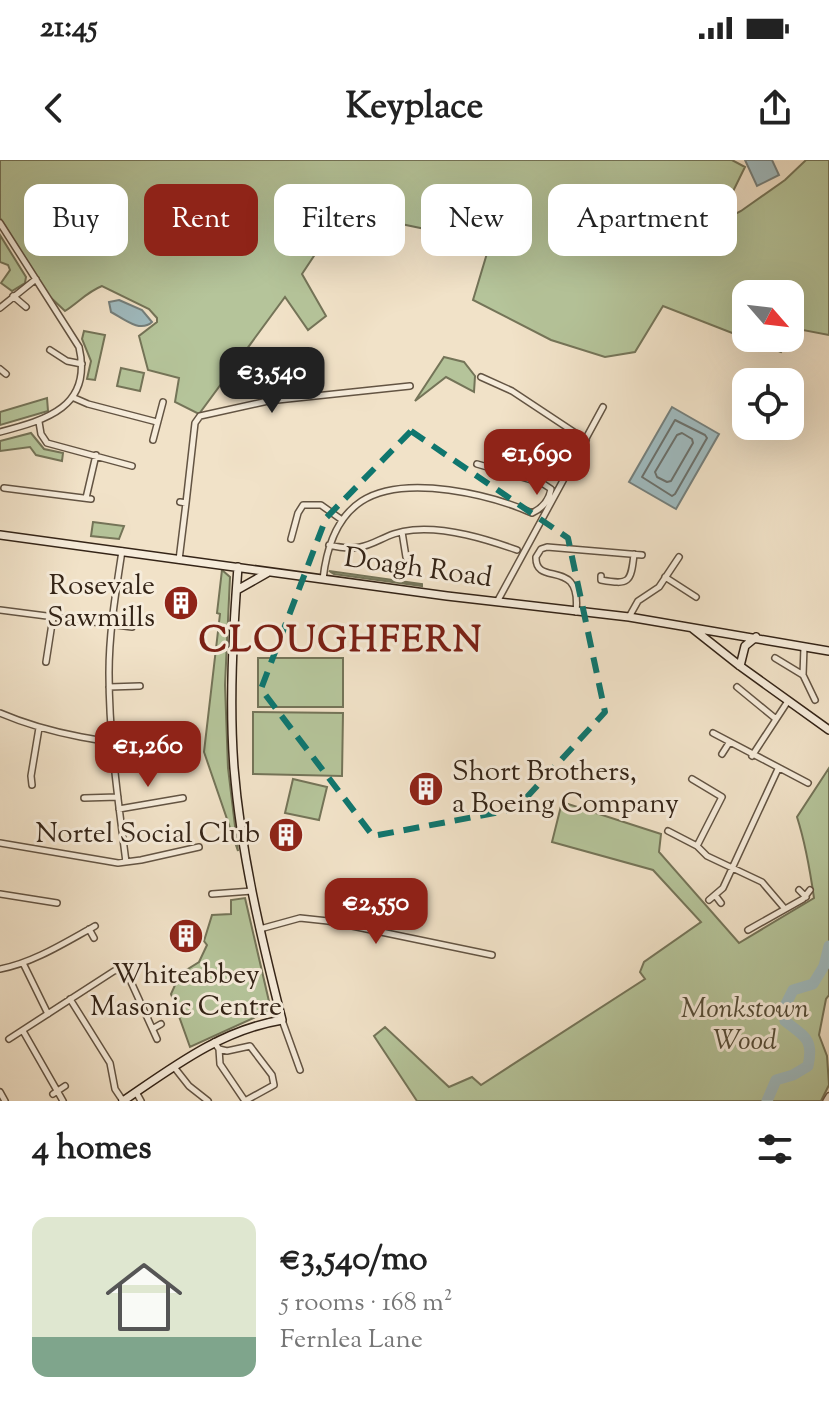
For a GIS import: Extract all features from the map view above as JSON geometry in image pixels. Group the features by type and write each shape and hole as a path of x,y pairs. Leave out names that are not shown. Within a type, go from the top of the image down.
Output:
{"main road":[{"name":"Doagh Road","path":"0,535 629,617 829,651"},
{"path":"123,1101 213,1041 282,1020 259,929 234,768 232,680 238,567"},
{"path":"237,590 269,572"},
{"path":"690,627 829,730"},
{"path":"740,666 745,646 756,637"}],"street":[{"path":"0,223 79,347 82,364 79,385 61,409 39,422 0,432"},
{"path":"0,308 36,279"},
{"path":"13,296 26,307"},
{"path":"50,350 67,361 82,364"},
{"path":"0,369 6,374"},
{"path":"481,377 512,391 586,440"},
{"path":"179,560 183,502 195,423 200,416 268,401 410,386"},
{"path":"72,397 157,422"},
{"path":"153,440 163,402"},
{"path":"497,602 603,407"},
{"path":"39,422 41,434 47,443 132,466"},
{"path":"5,488 89,498 96,455"},
{"path":"323,579 329,545 342,520 379,492 400,487 428,487 479,494 532,513 543,508 550,497 551,489 542,483 477,464"},
{"path":"291,539 303,505 321,505 342,520"},
{"path":"329,545 356,550 414,530 489,540 517,550"},
{"path":"402,532 406,557"},
{"path":"576,612 577,594 572,583 539,569 536,557 541,549 642,555"},
{"path":"122,551 112,625 109,687 126,862"},
{"path":"601,576 601,580 627,581 632,575 634,554"},
{"path":"629,617 638,601 659,587 679,557"},
{"path":"665,577 696,597"},
{"path":"0,610 132,627"},
{"path":"46,662 53,617"},
{"path":"804,647 803,675 815,700"},
{"path":"775,658 803,675"},
{"path":"109,687 140,686"},
{"path":"740,692 776,719"},
{"path":"752,756 788,701"},
{"path":"0,713 55,733 113,744 179,750"},
{"path":"32,785 39,728"},
{"path":"713,733 808,783"},
{"path":"722,754 729,743"},
{"path":"721,903 712,897 723,888 778,769"},
{"path":"703,786 708,776"},
{"path":"692,779 720,795 722,800 697,846"},
{"path":"84,798 118,797"},
{"path":"119,809 183,798"},
{"path":"668,831 697,846 707,856 762,882 785,909"},
{"path":"0,843 126,862 199,847"},
{"path":"799,890 806,897"},
{"path":"748,930 806,897 810,890"},
{"path":"212,894 252,891"},
{"path":"0,894 57,903"},
{"path":"259,929 300,918 328,921 492,955"},
{"path":"0,969 23,963 92,927 94,938"},
{"path":"23,963 48,1014"},
{"path":"9,1039 121,969 126,971 157,1039"},
{"path":"70,999 110,1063 115,1089 123,1101"},
{"path":"282,1020 300,1070"},
{"path":"154,1028 161,1024"},
{"path":"23,1031 63,1101"},
{"path":"213,1041 219,1049 220,1064 245,1101 274,1085 272,1075 250,1046 227,1051 219,1049"},
{"path":"174,1067 189,1086 208,1101"},
{"path":"0,1092 5,1101"},
{"path":"136,1092 141,1101"}],"highlighted area":[{"path":"411,431 568,538 605,712 516,809 373,836 261,689 326,518"}],"green space":[{"path":"0,160 732,160 745,167 737,184 548,184 548,256 737,256 737,213 785,180 806,160 829,160 829,335 804,330 804,280 732,280 732,333 663,306 635,352 605,357 551,340 473,300 486,256 532,256 532,184 421,184 421,228 405,225 405,184 274,184 274,256 314,256 302,274 326,316 308,330 285,297 199,414 175,402 179,378 148,370 139,336 157,322 149,309 102,286 65,311 48,295 0,218"},
{"path":"0,235 26,277 25,283 12,291 1,283 10,270 8,265 0,262"},
{"path":"84,331 105,335 95,380 87,379 91,361 82,339"},
{"path":"444,357 464,362 475,376 474,392 446,377 415,401"},
{"path":"121,368 144,373 140,391 117,386"},
{"path":"47,398 48,411 0,425 0,412"},
{"path":"31,433 44,449 63,453 62,461 36,455 30,447 0,451 0,441"},
{"path":"93,522 124,526 119,539 91,536"},
{"path":"222,570 230,577 225,685 228,768 238,851 204,752"},
{"path":"329,571 422,584 422,586 334,574"},
{"path":"258,658 343,658 343,707 258,707"},
{"path":"253,712 343,713 342,776 253,774"},
{"name":"Monkstown Wood","path":"829,768 829,995 819,1035 827,1056 829,1085 821,1101 417,1101 374,1036 385,1027 449,1087 472,1077 481,1085 645,979 640,972 644,962 701,922 653,870 552,842 562,802 661,834 659,852 739,943 814,898 797,817"},
{"path":"293,779 327,787 319,820 285,813"},
{"path":"245,898 271,1010 190,1047 171,994 180,974 199,962 207,945 204,941 212,915 231,914 231,900"}],"water":[{"path":"745,160 772,160 779,175 757,186"},
{"path":"119,300 142,310 152,322 137,326 111,312 109,302"},
{"path":"672,407 719,434 676,509 629,482"}],"waterway":[{"path":"767,1101 776,1080 808,1066 809,1044 785,1021 784,1008 793,990 813,984 824,966 829,946"}],"place":[{"name":"Rosevale Sawmills","path":"181,603"},
{"name":"Short Brothers, a Boeing Company","path":"426,789"},
{"name":"Nortel Social Club","path":"286,835"},
{"name":"Whiteabbey Masonic Centre","path":"186,936"}],"district":[{"name":"CLOUGHFERN","path":"341,642"}]}
